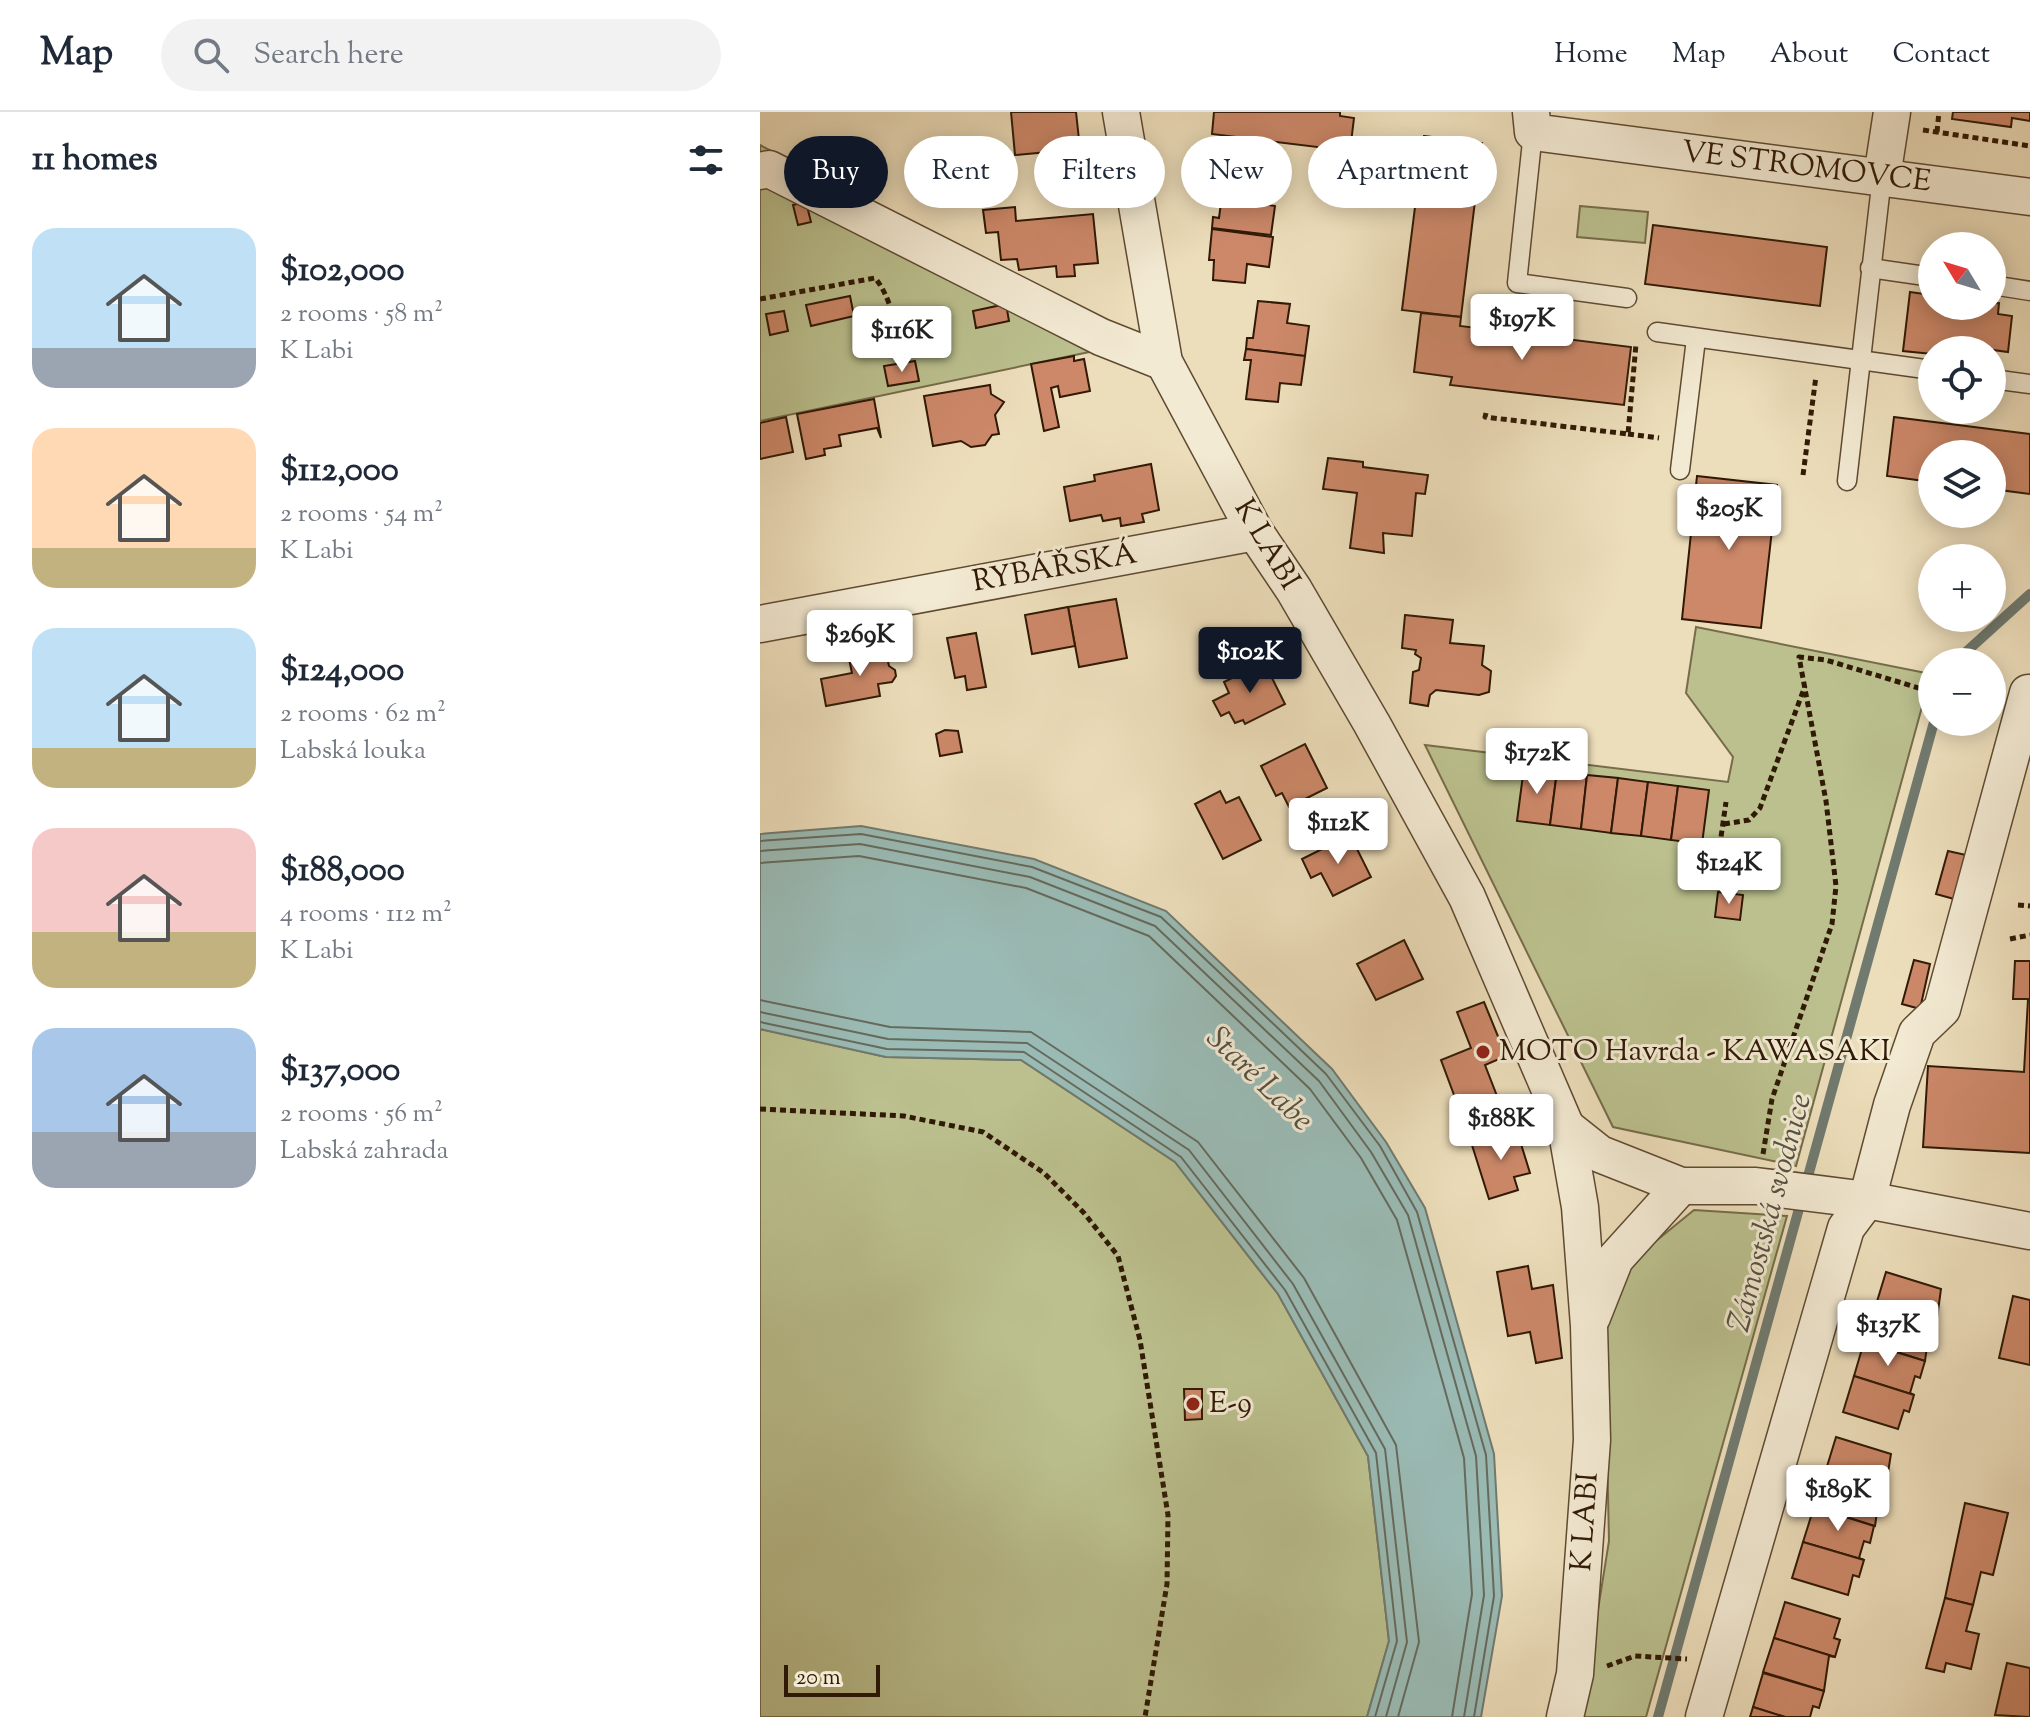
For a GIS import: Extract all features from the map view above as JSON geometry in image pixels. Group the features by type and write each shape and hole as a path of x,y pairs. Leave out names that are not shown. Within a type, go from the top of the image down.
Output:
{"street":[{"name":"K LABI","path":"1121,112 1164,362 1255,532 1294,590 1372,724 1467,897 1566,1127 1580,1207 1589,1326 1592,1440 1575,1674 1565,1717"},
{"name":"VE STROMOVCE","path":"1882,177 1891,118"},
{"name":"VE STROMOVCE","path":"1532,122 2030,197"},
{"path":"760,171 769,169 1101,337 1164,362"},
{"name":"RYBÁŘSKÁ","path":"760,624 1255,532"},
{"path":"1704,1717 1846,1228 1867,1200 1892,1105 1917,1033 1942,1009 2028,693"},
{"name":"K LABI","path":"1566,1127 1600,1154 1681,1186 1615,1259 1589,1326"},
{"path":"1681,1186 1765,1188 1867,1200 2030,1231"}],"lane":[{"name":"VE STROMOVCE","path":"1532,122 1517,283 1627,298"},
{"path":"1847,481 1882,177"},
{"path":"1870,268 1918,275"},
{"path":"2006,287 2030,291"},
{"path":"1657,332 1918,368"},
{"path":"1680,470 1696,339"},
{"path":"2006,381 2030,384"}],"path":[{"path":"1937,132 1939,112"},
{"path":"1891,118 1937,132 2030,146"},
{"path":"760,299 875,278 882,286 896,328 923,350"},
{"path":"1628,434 1637,342"},
{"path":"1803,475 1819,355"},
{"path":"1486,413 1485,417 1683,442"},
{"path":"1765,1188 1772,1099 1832,924 1836,886 1806,685 1799,657 1826,660 1918,688"},
{"path":"1724,824 1749,820 1760,808 1806,685"},
{"path":"1714,886 1726,802"},
{"path":"2018,905 2030,906"},
{"path":"2010,939 2030,935"},
{"path":"760,1109 904,1116 983,1132 1044,1173 1084,1213 1118,1256 1140,1340 1168,1515 1167,1584 1145,1717"},
{"path":"1650,1656 1692,1660"}],"green space":[{"path":"760,145 784,157 784,208 881,208 1109,326 1094,351 760,421"},
{"path":"1580,206 1648,212 1645,243 1577,237"},
{"path":"1696,627 1918,671 1918,721 1796,1166 1613,1127 1425,745 1728,782 1733,757 1686,693"},
{"path":"760,1029 886,1057 1021,1060 1175,1162 1278,1294 1368,1456 1389,1641 1367,1717 760,1717"},
{"path":"1694,1210 1787,1216 1646,1717 1584,1717 1584,1697 1609,1541 1604,1305 1629,1263"}],"water":[{"name":"Staré Labe","path":"861,826 1034,859 1166,911 1332,1069 1386,1142 1425,1208 1494,1454 1502,1596 1481,1717 1367,1717 1389,1641 1368,1456 1278,1294 1175,1162 1021,1060 886,1057 760,1029 760,834"}],"building":[{"path":"1011,112 1076,112 1079,136 1034,136 1034,153 1018,155 1018,136 1013,136"},
{"path":"1214,112 1340,112 1340,116 1354,118 1352,136 1308,136 1308,146 1292,144 1292,136 1212,134"},
{"path":"1953,112 2030,112 2030,121 2012,118 2011,127 1952,119"},
{"path":"794,208 808,208 811,222 798,225"},
{"path":"1015,208 1016,221 1093,214 1098,263 1074,265 1075,276 1057,277 1056,266 1019,270 1017,259 1001,260 998,232 986,233 983,210"},
{"path":"1220,208 1275,208 1271,235 1212,228 1213,217 1219,218"},
{"path":"1415,208 1474,208 1461,317 1402,310"},
{"path":"1653,225 1827,247 1820,306 1645,284"},
{"path":"1212,229 1273,237 1269,267 1247,264 1245,283 1213,280 1214,260 1209,260"},
{"path":"1910,292 1918,293 1918,320 2006,320 2006,315 2012,316 2008,352 2006,336 1918,336 1918,353 1903,351"},
{"path":"850,296 854,316 811,326 806,305"},
{"path":"1258,301 1290,304 1287,323 1309,326 1305,356 1246,349 1247,338 1253,338"},
{"path":"1006,304 1009,321 976,328 973,311"},
{"path":"784,311 788,331 770,335 766,314"},
{"path":"1421,313 1461,317 1460,326 1631,347 1624,405 1450,385 1452,377 1414,372"},
{"path":"1246,349 1305,356 1301,385 1280,383 1278,402 1246,399 1251,360 1244,360"},
{"path":"1074,356 1074,361 1084,359 1090,391 1060,397 1058,386 1051,388 1059,427 1044,431 1031,364"},
{"path":"915,361 919,381 888,386 884,366"},
{"path":"990,385 991,394 1004,402 995,415 999,434 992,435 985,445 971,447 961,441 933,446 924,396"},
{"path":"874,399 881,438 877,428 839,435 841,446 824,449 825,455 806,459 797,414"},
{"path":"786,417 793,452 760,459 760,423"},
{"path":"1894,417 1918,420 1918,424 1950,424 2030,434 2030,494 2006,491 2006,440 1918,440 1918,480 1887,476"},
{"path":"1328,458 1363,462 1363,467 1428,475 1425,494 1416,493 1412,536 1383,533 1384,553 1350,548 1357,493 1323,489"},
{"path":"1151,464 1159,510 1142,514 1144,522 1121,526 1120,518 1103,521 1101,515 1070,521 1064,487 1095,481 1094,475"},
{"path":"1697,476 1777,485 1761,628 1682,619"},
{"path":"1116,599 1127,658 1079,667 1068,607"},
{"path":"1068,607 1075,646 1032,654 1025,615"},
{"path":"1405,615 1453,620 1450,643 1484,646 1482,665 1491,671 1489,692 1479,695 1436,690 1430,695 1428,706 1410,703 1413,672 1419,670 1421,658 1415,654 1416,650 1402,648"},
{"path":"976,633 986,687 967,690 965,676 955,678 947,638"},
{"path":"885,648 889,666 895,670 896,676 892,682 878,684 880,696 826,706 821,679 852,673 848,654"},
{"path":"1264,662 1285,704 1245,724 1243,720 1235,723 1229,712 1221,716 1213,701 1229,693 1224,682"},
{"path":"945,730 958,731 962,752 940,756 936,734"},
{"path":"1305,744 1327,788 1289,807 1282,793 1276,796 1261,766"},
{"path":"1524,767 1557,771 1550,825 1517,821"},
{"path":"1557,771 1587,775 1581,829 1550,825"},
{"path":"1587,775 1618,778 1611,833 1581,829"},
{"path":"1618,778 1648,782 1641,836 1611,833"},
{"path":"1648,782 1678,786 1671,840 1641,836"},
{"path":"1678,786 1709,790 1702,844 1671,840"},
{"path":"1220,791 1226,803 1239,797 1261,840 1223,859 1195,804"},
{"path":"1350,835 1371,877 1333,896 1321,873 1311,878 1302,859"},
{"path":"1948,851 1966,855 1954,899 1936,894"},
{"path":"1718,892 1743,895 1740,920 1715,917"},
{"path":"1404,940 1423,979 1376,1000 1357,964"},
{"path":"1914,960 1930,964 1920,1009 1902,1004"},
{"path":"2015,961 2030,961 2030,1153 1923,1147 1928,1066 2024,1072 2028,999 2013,999"},
{"name":"MOTO Havrda - KAWASAKI","path":"1484,1002 1506,1056 1485,1065 1497,1096 1460,1111 1441,1060 1471,1048 1457,1012"},
{"path":"1516,1128 1530,1173 1514,1177 1518,1190 1489,1199 1471,1142"},
{"path":"1528,1266 1532,1289 1553,1285 1562,1358 1536,1363 1530,1332 1508,1336 1497,1272"},
{"path":"1886,1272 1941,1289 1936,1326 1875,1308"},
{"path":"2013,1296 2030,1300 2030,1365 1999,1358"},
{"path":"1875,1308 1936,1326 1930,1325 1925,1361 1864,1342"},
{"path":"1864,1342 1925,1361 1920,1378 1915,1376 1910,1393 1914,1395 1854,1376"},
{"path":"1854,1376 1914,1395 1909,1412 1904,1410 1898,1429 1843,1412"},
{"name":"E-9","path":"1184,1389 1202,1389 1202,1419 1185,1420"},
{"path":"1836,1437 1891,1454 1885,1491 1825,1473"},
{"path":"1824,1473 1885,1491 1880,1491 1875,1526 1814,1507"},
{"path":"1965,1503 2008,1513 1993,1575 1981,1572 1973,1605 1945,1598"},
{"path":"1814,1507 1874,1526 1870,1543 1864,1541 1859,1558 1864,1560 1803,1542"},
{"path":"1803,1542 1864,1560 1859,1577 1853,1575 1848,1595 1792,1578"},
{"path":"1945,1598 1973,1605 1966,1631 1979,1634 1971,1669 1946,1663 1944,1672 1926,1668"},
{"path":"1785,1602 1840,1619 1834,1638 1840,1640 1835,1657 1774,1638"},
{"path":"1774,1638 1835,1657 1829,1656 1824,1691 1763,1672"},
{"path":"2007,1663 2030,1668 2030,1717 1995,1715"},
{"path":"1763,1673 1824,1691 1819,1708 1813,1706 1810,1717 1785,1717 1753,1707"},
{"path":"1753,1707 1785,1717 1750,1717"}],"waterway":[{"name":"Zámostská svodnice","path":"1970,648 2030,594"},
{"name":"Zámostská svodnice","path":"1658,1717 1930,736"}],"place":[{"name":"MOTO Havrda - KAWASAKI","path":"1483,1052"},
{"name":"E-9","path":"1193,1404"}]}
